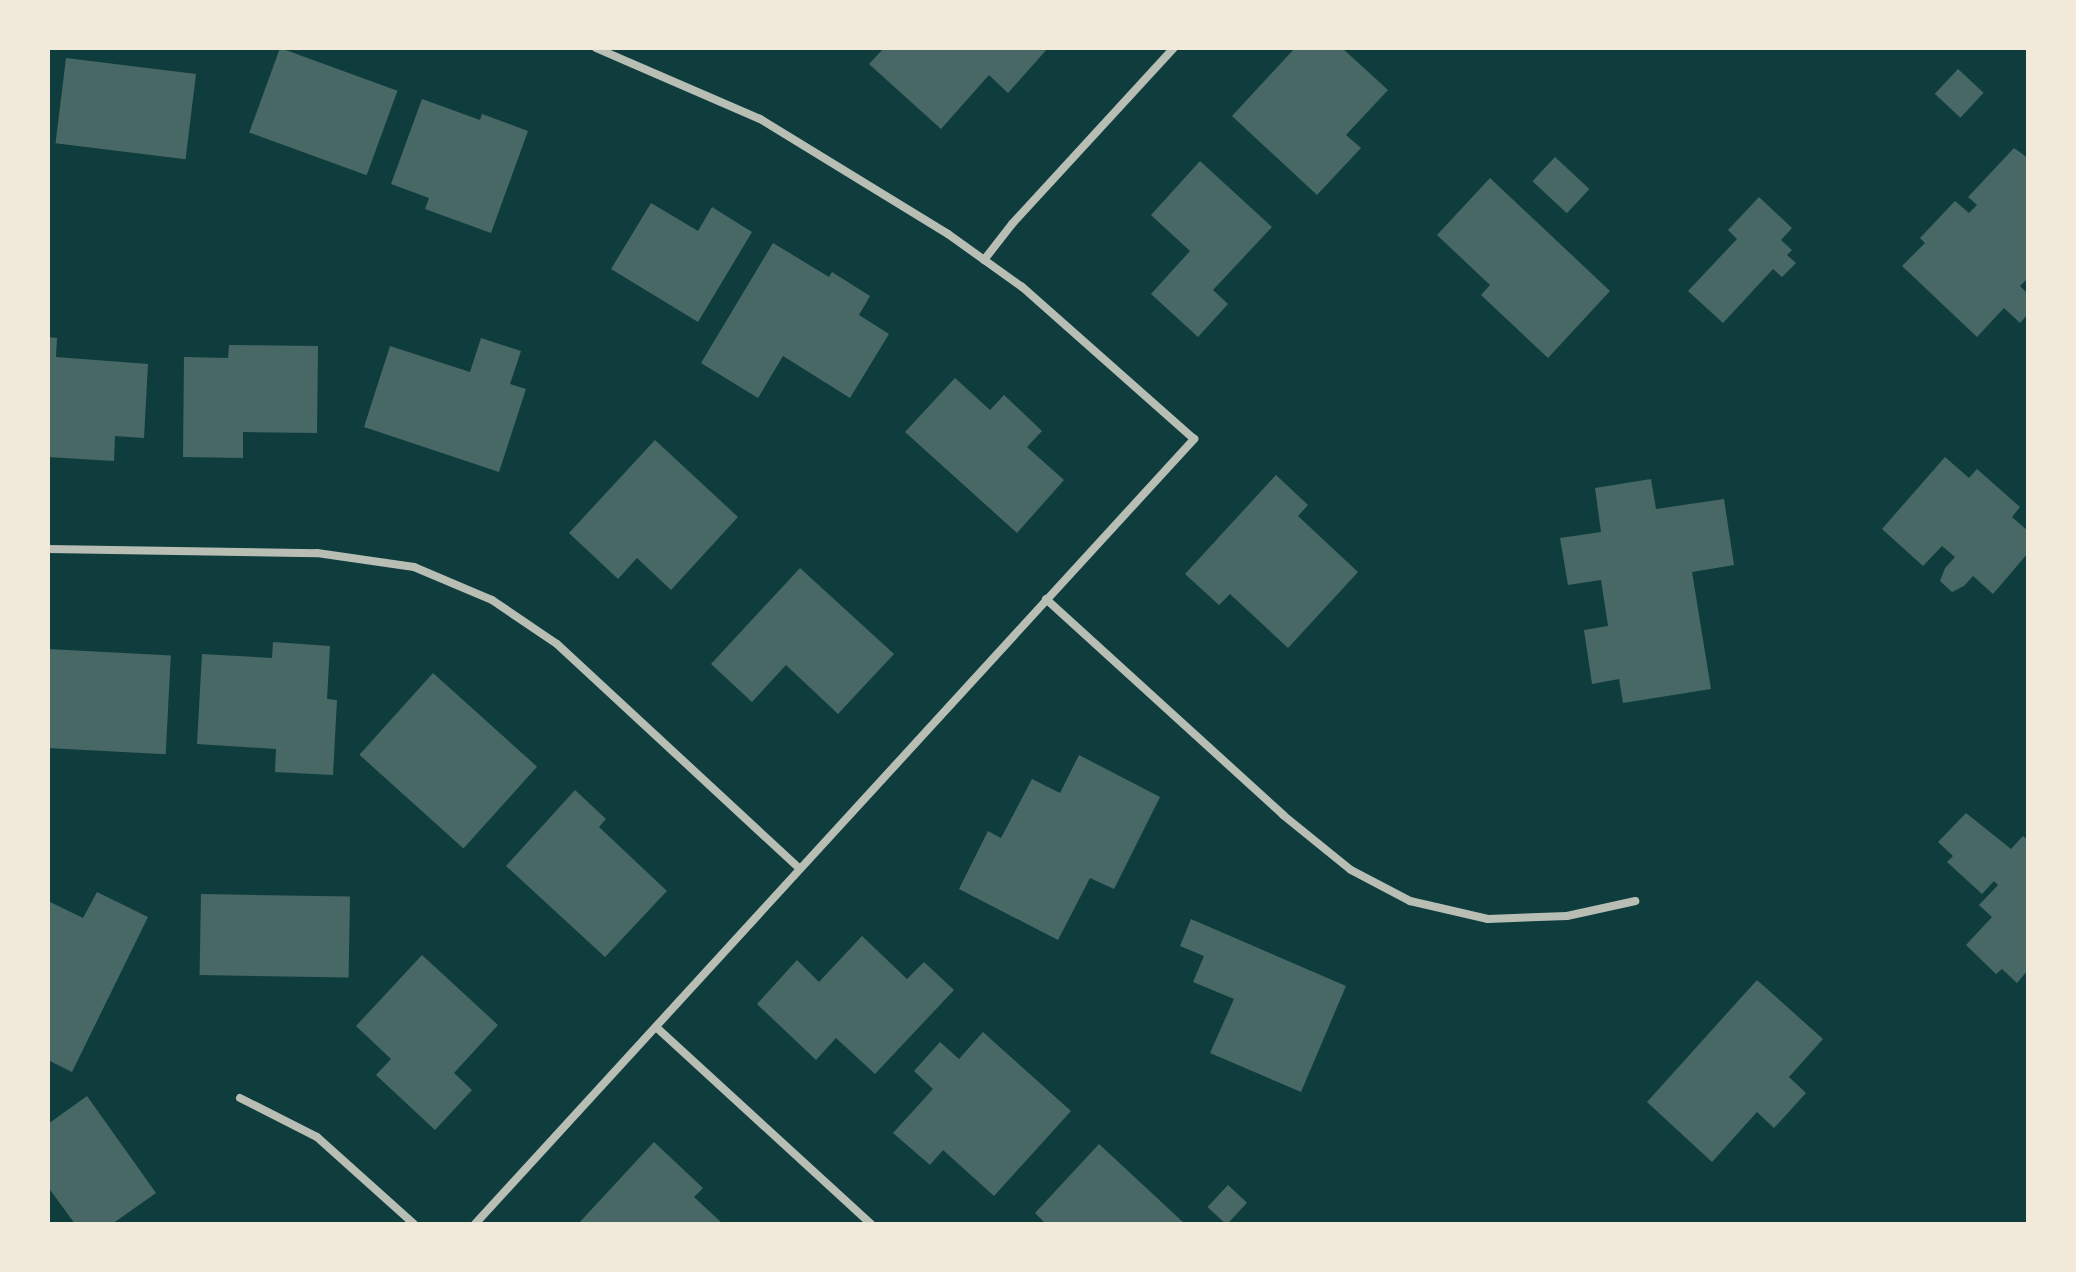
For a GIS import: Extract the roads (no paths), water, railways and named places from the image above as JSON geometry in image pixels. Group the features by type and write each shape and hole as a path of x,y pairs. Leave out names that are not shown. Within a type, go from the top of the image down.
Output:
{"street":[{"path":"475,1224 1194,439 1044,306 984,260 760,119 596,48"},
{"path":"984,260 1012,224 1174,48"},
{"path":"48,549 317,553 414,567 479,594 557,644 800,869"},
{"path":"1046,599 1283,815 1351,870 1410,901 1488,919 1567,916 1635,901"},
{"path":"656,1027 871,1224"},
{"path":"240,1098 317,1137 414,1224"}]}
